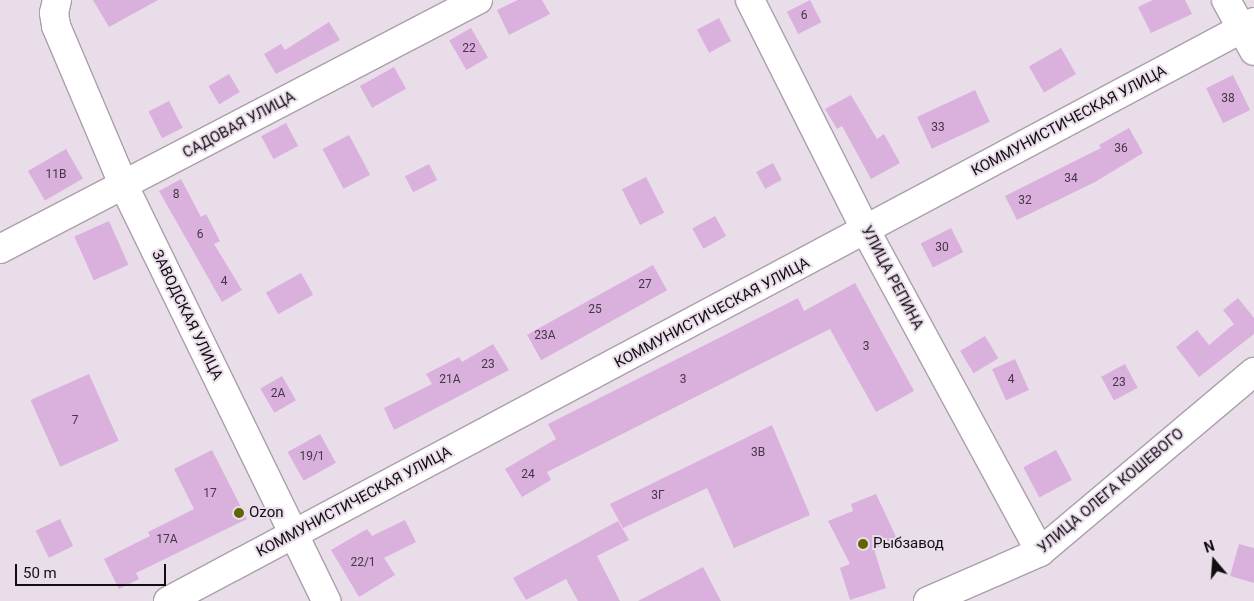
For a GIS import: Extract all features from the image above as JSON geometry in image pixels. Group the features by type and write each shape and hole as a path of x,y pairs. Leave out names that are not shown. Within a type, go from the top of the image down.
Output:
{"street":[{"name":"САДОВАЯ УЛИЦА","path":"0,249 478,0"},
{"name":"УЛИЦА РЕПИНА","path":"750,0 866,231 1040,552"},
{"path":"1226,0 1250,34"},
{"name":"ЗАВОДСКАЯ УЛИЦА","path":"57,13 124,186 326,601"},
{"name":"КОММУНИСТИЧЕСКАЯ УЛИЦА","path":"168,601 866,231 1250,34"},
{"name":"УЛИЦА ОЛЕГА КОШЕВОГО","path":"928,601 1040,552 1254,372"}],"building":[{"path":"93,0 158,0 109,27"},
{"path":"518,0 542,0 550,14 509,35 497,10"},
{"path":"810,0 821,22 798,34 787,12"},
{"path":"1153,0 1185,0 1192,14 1151,33 1138,7"},
{"path":"719,18 731,41 709,53 697,30"},
{"path":"329,22 340,40 276,74 264,54 281,44 285,50"},
{"path":"471,28 488,57 466,70 449,40"},
{"path":"1061,48 1076,74 1044,92 1029,66"},
{"path":"394,67 406,89 372,108 360,86"},
{"path":"229,74 240,92 219,104 208,86"},
{"path":"1233,75 1250,110 1223,123 1206,88"},
{"path":"975,90 990,122 932,149 917,117"},
{"path":"851,95 877,139 884,134 900,163 871,179 842,126 837,129 825,109"},
{"path":"169,101 183,128 162,138 149,111"},
{"path":"286,123 298,146 273,159 261,136"},
{"path":"1129,128 1143,153 1095,182 1017,220 1005,196 1101,148 1099,145"},
{"path":"349,135 370,175 344,189 323,149"},
{"path":"66,149 83,178 45,200 28,171"},
{"path":"773,163 782,180 765,189 756,172"},
{"path":"429,164 437,180 413,192 405,176"},
{"path":"646,177 664,213 640,225 622,189"},
{"path":"181,179 201,217 206,214 220,241 214,244 242,290 222,302 159,191"},
{"path":"715,216 726,236 703,249 692,229"},
{"path":"109,221 129,265 94,280 74,236"},
{"path":"951,228 963,252 933,267 921,243"},
{"path":"653,265 667,290 541,360 527,335"},
{"path":"301,273 313,295 278,314 266,292"},
{"path":"855,283 914,391 876,412 830,329 547,472 551,480 522,497 505,469 556,439 548,424 798,298 804,311"},
{"path":"1238,298 1254,318 1254,334 1199,377 1176,347 1197,330 1209,345 1234,324 1223,310"},
{"path":"985,336 998,358 974,373 960,351"},
{"path":"493,344 509,370 394,430 384,408 432,384 426,374 459,357 462,362"},
{"path":"1015,359 1029,390 1006,400 992,369"},
{"path":"1125,364 1138,388 1114,401 1101,377"},
{"path":"89,374 119,441 60,467 31,400"},
{"path":"282,376 296,400 274,413 260,388"},
{"path":"772,425 810,515 734,548 707,488 623,528 610,504"},
{"path":"320,434 336,463 304,481 288,452"},
{"path":"212,450 247,519 136,573 139,579 119,589 104,559 150,536 148,532 194,509 174,469"},
{"path":"1056,450 1072,480 1039,497 1023,467"},
{"name":"Рыбзавод","path":"876,494 897,539 874,549 886,588 850,600 840,568 850,564 828,521 853,511 851,504"},
{"path":"60,519 73,546 49,558 36,531"},
{"path":"405,520 416,542 384,558 395,575 359,597 331,550 367,529 372,536"},
{"path":"618,521 629,540 597,556 620,601 578,601 566,579 526,600 513,578"},
{"path":"1239,544 1254,548 1254,583 1230,576"},
{"path":"703,567 721,601 638,601"}],"place":[{"name":"Ozon","path":"239,513"},
{"name":"Рыбзавод","path":"863,544"}]}
